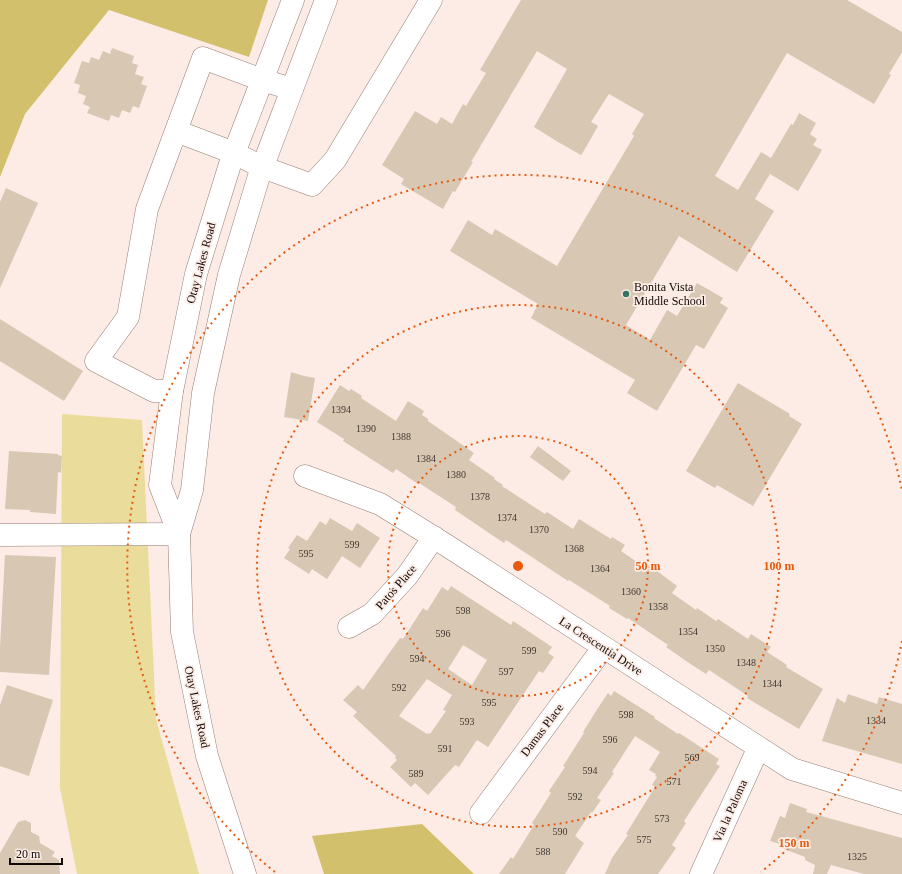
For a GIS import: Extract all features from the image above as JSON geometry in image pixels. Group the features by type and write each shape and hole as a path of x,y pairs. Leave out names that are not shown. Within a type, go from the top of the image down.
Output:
{"main road":[{"name":"Otay Lakes Road","path":"179,534 160,485 172,391 196,274 234,153 293,0"},
{"name":"Otay Lakes Road","path":"245,874 207,756 182,632 179,534 192,490 203,393 229,275 262,167 326,0"},
{"path":"176,131 234,153 262,167 312,184 334,160 431,0"},
{"path":"172,391 154,391 96,361 128,317 147,209 203,58 262,80 292,89"},
{"name":"La Crescentia Drive","path":"305,476 380,504 434,537 792,770 902,803"},
{"path":"0,535 179,534"},
{"name":"Patos Place","path":"349,627 372,614 406,576 434,537"},
{"name":"Damas Place","path":"481,812 603,648"},
{"name":"Via la Paloma","path":"701,874 758,749"}],"shaded area":[{"path":"0,0 268,0 249,57 109,10 25,114 0,177"},
{"path":"62,414 142,420 156,719 199,874 77,874 60,788"},
{"path":"422,824 474,874 324,874 312,836"}],"building":[{"path":"521,0 847,0 902,32 902,52 889,74 891,75 874,104 787,53 715,176 738,190 761,152 771,158 791,124 793,125 799,113 816,123 810,134 817,139 813,145 822,150 798,191 770,174 755,199 774,211 737,272 679,236 626,325 650,340 667,310 677,316 697,283 723,298 720,303 728,308 704,349 696,345 657,411 627,393 635,380 531,318 538,304 450,251 468,220 492,235 495,229 557,266 634,136 632,134 644,114 609,94 591,122 598,126 581,155 558,142 534,127 567,69 537,51 471,162 473,162 455,192 453,191 443,209 401,184 404,179 382,165 415,111 437,124 441,117 452,124 463,104 466,106 486,73 480,70"},
{"path":"112,48 134,56 132,63 138,65 135,74 144,77 141,84 147,86 139,108 133,106 130,113 122,110 119,118 111,115 109,121 87,113 90,107 83,104 86,96 78,93 80,85 74,83 82,61 89,63 91,57 99,60 103,51 110,54"},
{"path":"6,188 38,203 0,288 0,202"},
{"path":"0,319 83,371 64,401 0,361"},
{"path":"291,372 315,378 308,421 284,417"},
{"path":"738,383 790,414 789,416 802,424 753,506 717,485 715,488 686,471"},
{"path":"340,385 349,391 351,389 362,396 361,398 396,421 408,401 424,411 422,415 428,419 428,421 474,453 469,460 495,478 494,479 503,485 502,486 545,514 547,512 573,529 579,519 611,539 612,537 625,545 621,551 643,566 645,562 677,586 672,593 696,610 697,608 716,621 718,619 748,639 751,634 771,647 767,652 787,665 786,667 823,689 799,729 747,698 748,696 709,670 706,674 666,647 668,645 628,618 627,619 609,608 610,606 569,580 568,581 506,540 504,543 455,510 456,507 419,483 418,484 396,469 393,473 343,441 344,439 317,422"},
{"path":"538,446 571,471 563,481 530,457"},
{"path":"9,451 58,454 62,456 61,473 58,472 56,514 30,512 30,510 5,509"},
{"path":"330,518 352,531 357,523 380,538 360,568 342,556 327,579 312,569 309,574 284,558 290,549 288,548 297,535 307,541 320,521 326,525"},
{"path":"5,555 56,557 49,675 0,672"},
{"path":"451,586 511,625 513,621 552,647 548,653 554,657 543,673 539,671 488,747 477,740 459,767 455,765 428,795 415,783 411,787 390,767 397,760 395,758 396,756 353,716 357,712 343,700 358,685 363,690 400,638 403,639 423,608 427,611 442,587 448,591","holes":["463,645 487,660 472,685 448,669","427,679 452,695 443,710 446,711 430,734 427,734 399,716"]},
{"path":"7,685 53,700 29,776 0,766 0,705"},
{"path":"614,691 655,717 654,718 678,734 679,733 719,759 716,764 720,766 684,821 686,823 672,845 676,848 658,874 605,874 612,858 628,835 626,834 655,787 652,785 657,777 655,776 656,774 649,770 660,752 635,736 612,772 614,773 597,798 601,800 575,836 584,843 565,874 499,874 511,857 513,859 534,825 532,823 551,793 549,791 565,767 563,766 596,711 608,693 611,696"},
{"path":"848,694 877,704 879,697 902,704 902,764 822,741 837,698 845,703"},
{"path":"790,803 807,809 806,812 902,838 902,874 864,874 831,865 827,874 813,874 815,865 805,860 805,857 779,847 780,844 770,841 780,816 785,818"},
{"path":"25,820 31,823 31,832 39,836 40,843 55,852 52,856 59,860 60,874 0,874 0,853 18,822"}],"place":[{"name":"Bonita Vista Middle School","path":"626,294"}]}
